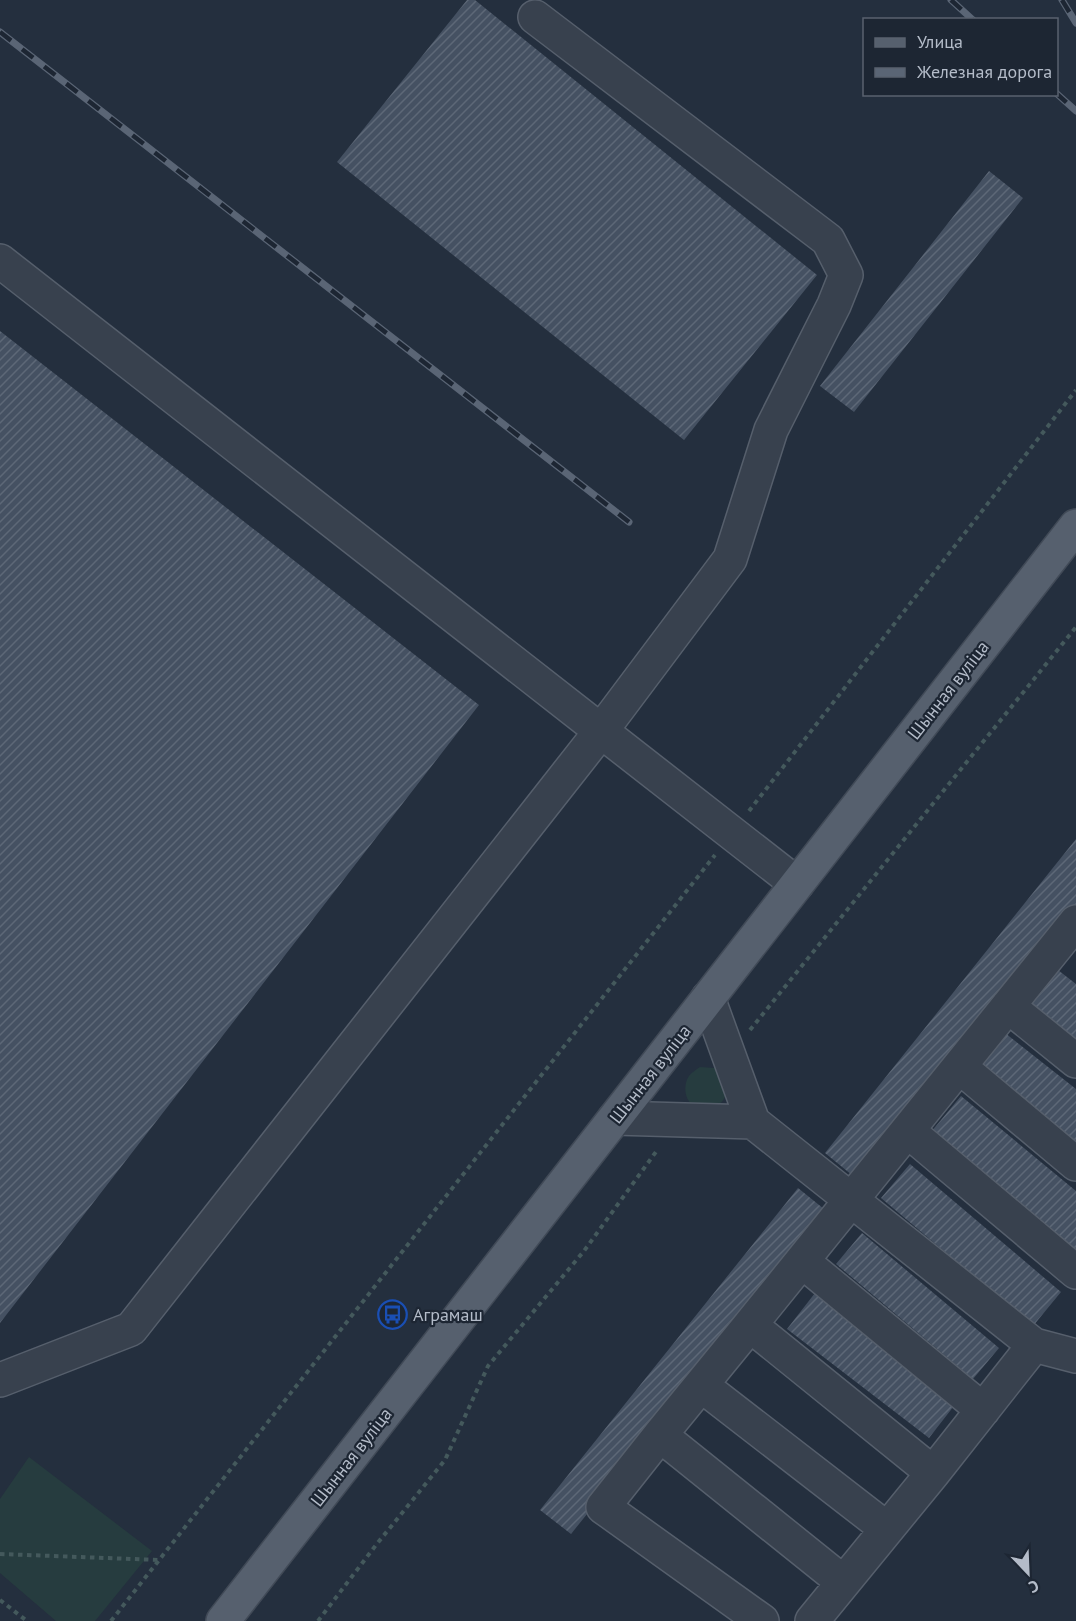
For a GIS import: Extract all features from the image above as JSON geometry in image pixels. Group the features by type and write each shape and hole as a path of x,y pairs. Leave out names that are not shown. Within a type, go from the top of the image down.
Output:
{"main road":[{"name":"Шынная вуліца","path":"223,1621 1076,526"}],"lane":[{"path":"0,1380 131,1329 600,730 730,559 771,430 834,305 846,275 828,240 535,17"},
{"path":"0,261 797,884"},
{"path":"762,1621 603,1507 1008,1006 1070,942"},
{"path":"708,998 753,1122 1034,1345 1076,1356"},
{"path":"1008,1006 1076,1061"},
{"path":"960,1067 1076,1164"},
{"path":"615,1118 753,1122"},
{"path":"908,1131 1076,1272"},
{"path":"802,1261 983,1410"},
{"path":"750,1325 933,1473"},
{"path":"812,1621 1034,1345"},
{"path":"701,1385 887,1529"},
{"path":"660,1435 843,1582"}],"path":[{"path":"111,1621 732,833 1076,390"},
{"path":"729,1056 1076,627"},
{"path":"318,1621 445,1460 488,1366 584,1251 678,1120"},
{"path":"0,1554 159,1560"},
{"path":"0,1600 27,1621"}],"green space":[{"path":"700,1067 714,1068 719,1071 726,1095 717,1105 698,1107 690,1103 688,1099 685,1090 687,1080 691,1073"},
{"path":"29,1457 152,1551 95,1621 56,1621 0,1573 0,1499"}],"building":[{"path":"467,0 475,0 817,275 684,440 337,162"},
{"path":"989,171 1023,198 854,412 820,386"},
{"path":"0,331 479,705 0,1323"},
{"path":"1076,839 1076,908 858,1180 825,1153"},
{"path":"1058,970 1076,984 1076,1043 1029,1007"},
{"path":"1005,1033 1076,1089 1076,1143 979,1066"},
{"path":"961,1096 1076,1191 1076,1253 931,1132"},
{"path":"910,1164 1061,1292 1033,1326 881,1198"},
{"path":"798,1188 829,1213 571,1534 540,1510"},
{"path":"862,1233 999,1348 973,1379 836,1264"},
{"path":"815,1293 957,1402 929,1438 787,1329"}],"railway":[{"path":"951,0 971,18"},
{"path":"1062,0 1076,23"},
{"path":"0,32 629,522"},
{"path":"1058,95 1076,111"}],"place":[{"name":"Аграмаш","path":"392,1314"}]}
